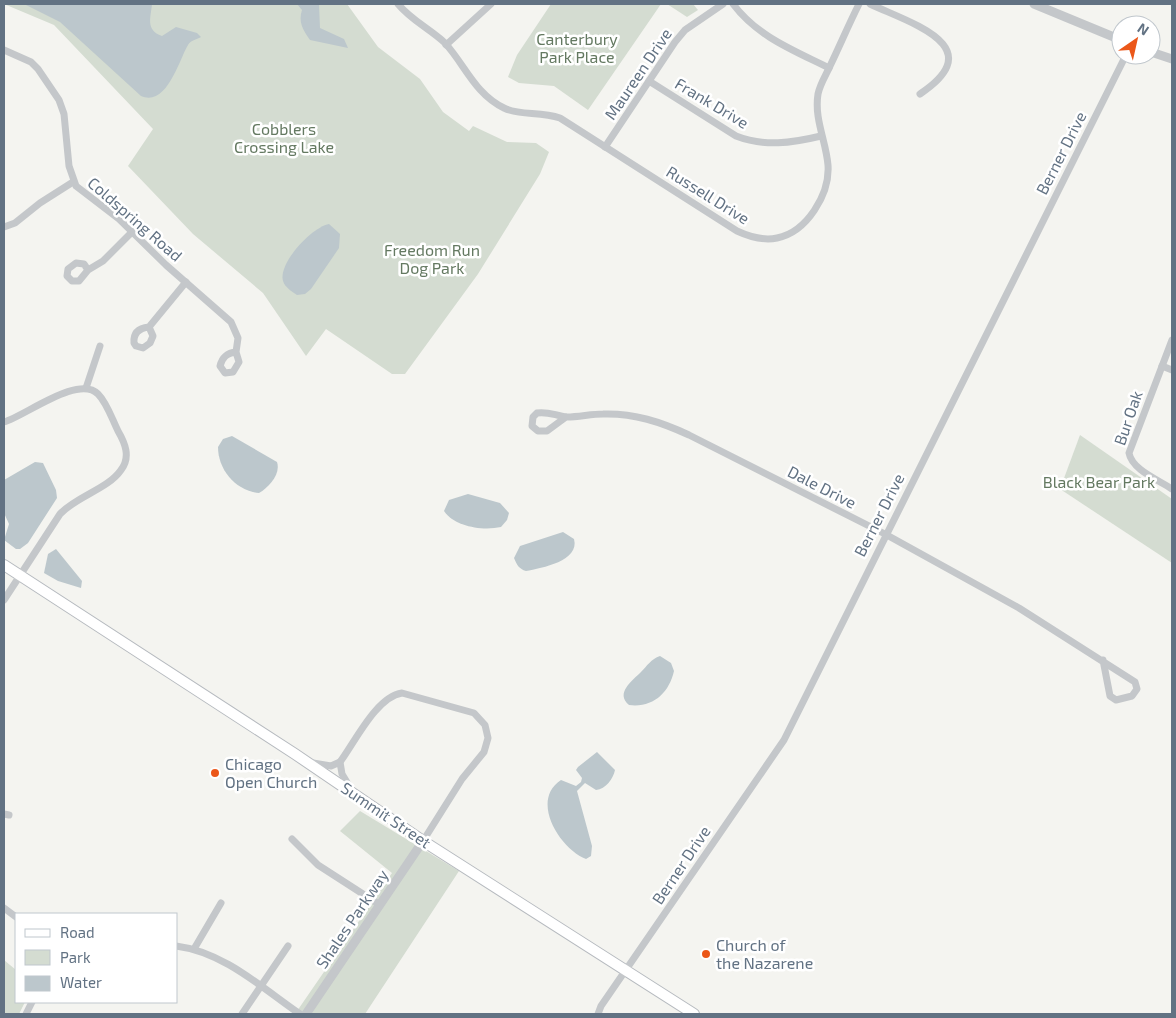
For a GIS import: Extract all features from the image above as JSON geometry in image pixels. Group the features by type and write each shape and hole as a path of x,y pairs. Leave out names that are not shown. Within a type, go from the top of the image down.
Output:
{"main road":[{"name":"Summit Street","path":"4,565 295,754 423,841 694,1014"}],"street":[{"name":"Russell Drive","path":"398,4 412,18 446,45 476,86 495,103 516,112 543,113 560,118 737,231 765,240 784,237 804,222 819,202 828,182 817,110 818,92 859,4"},
{"path":"446,45 491,4"},
{"name":"Maureen Drive","path":"605,147 685,30 723,4"},
{"path":"733,4 747,21 761,33 829,68"},
{"path":"870,4 933,33 944,42 948,54 946,68 934,84 920,94"},
{"path":"1034,4 1111,36"},
{"name":"Coldspring Road","path":"4,50 31,62 59,100 64,114 69,166 73,182 132,232 231,322 238,338 236,352"},
{"name":"Berner Drive","path":"598,1014 601,1006 626,969 784,740 885,534 1121,65"},
{"name":"Frank Drive","path":"649,80 736,136 751,142 768,144 821,136"},
{"path":"4,228 15,223 48,197 73,182"},
{"path":"88,270 103,261 132,232"},
{"path":"149,327 186,282"},
{"name":"Bur Oak","path":"1172,340 1129,453 1130,460 1137,466 1172,489"},
{"path":"86,388 100,346"},
{"path":"1162,366 1172,370"},
{"path":"4,422 63,393 86,388 98,393 124,441 127,457 116,476 76,500 60,514 4,600"},
{"name":"Dale Drive","path":"566,417 603,414 634,416 665,424 885,534 1019,608 1103,660 1136,682 1137,689 1132,696 1116,700 1110,696 1103,660"},
{"path":"295,754 321,765 331,766 340,762 381,703 393,694 402,693 474,713 486,730 488,738 484,752 462,779 423,841"},
{"path":"340,762 346,784 358,796"},
{"path":"292,839 318,865 380,905"},
{"name":"Shales Parkway","path":"306,1014 423,841"},
{"path":"194,949 221,902"},
{"path":"4,908 15,916"},
{"path":"178,946 194,949 214,957 300,1014"},
{"path":"242,1014 288,946"}],"green space":[{"name":"Cobblers Crossing Lake","path":"4,4 347,4 378,47 420,79 443,112 469,131 473,126 507,142 536,143 549,152 540,174 478,274 405,374 392,374 326,329 306,356 263,293 193,234 128,166 153,129 54,25"},
{"name":"Canterbury Park Place","path":"551,4 661,4 588,110 554,86 519,83 508,77 517,55"},
{"path":"667,4 693,4 698,10 687,17"},
{"name":"Black Bear Park","path":"1080,435 1172,499 1172,563 1060,489"},
{"path":"360,811 459,871 365,1014 295,1014 392,873 340,831"},
{"path":"4,960 15,969 15,1003 24,1003 19,1014 4,1014"}],"water":[{"path":"24,4 152,4 150,23 153,30 157,33 162,36 176,27 197,33 201,37 188,45 165,89 158,95 150,98 141,96 60,22"},
{"path":"297,4 319,4 320,28 344,39 348,48 310,40 302,26 302,10"},
{"path":"329,224 340,234 339,248 311,289 305,294 297,295 283,281 286,265 291,256 306,239"},
{"path":"232,436 277,462 276,476 259,493 236,484 221,464 218,447 223,439"},
{"path":"35,462 43,463 56,490 57,498 28,543 20,549 16,549 4,540 9,524 4,513 4,480"},
{"path":"468,494 500,503 509,513 507,520 501,527 494,528 478,528 455,521 444,511 449,500"},
{"path":"563,532 574,539 574,547 566,558 541,568 526,571 518,566 514,558 520,546"},
{"path":"56,549 82,581 81,588 58,581 44,573 48,554"},
{"path":"660,656 671,663 674,671 668,686 659,697 652,701 645,704 629,705 625,701 624,696 626,687 649,663"},
{"path":"597,752 615,770 611,780 603,788 596,790 585,783 577,791 592,846 591,856 586,859 576,854 559,836 548,812 548,800 552,789 561,780 576,786 581,782 582,778 576,770"}],"place":[{"name":"Chicago Open Church","path":"215,773"},
{"name":"Church of the Nazarene","path":"706,954"}],"park label":[{"name":"Freedom Run Dog Park","path":"432,259"}]}
